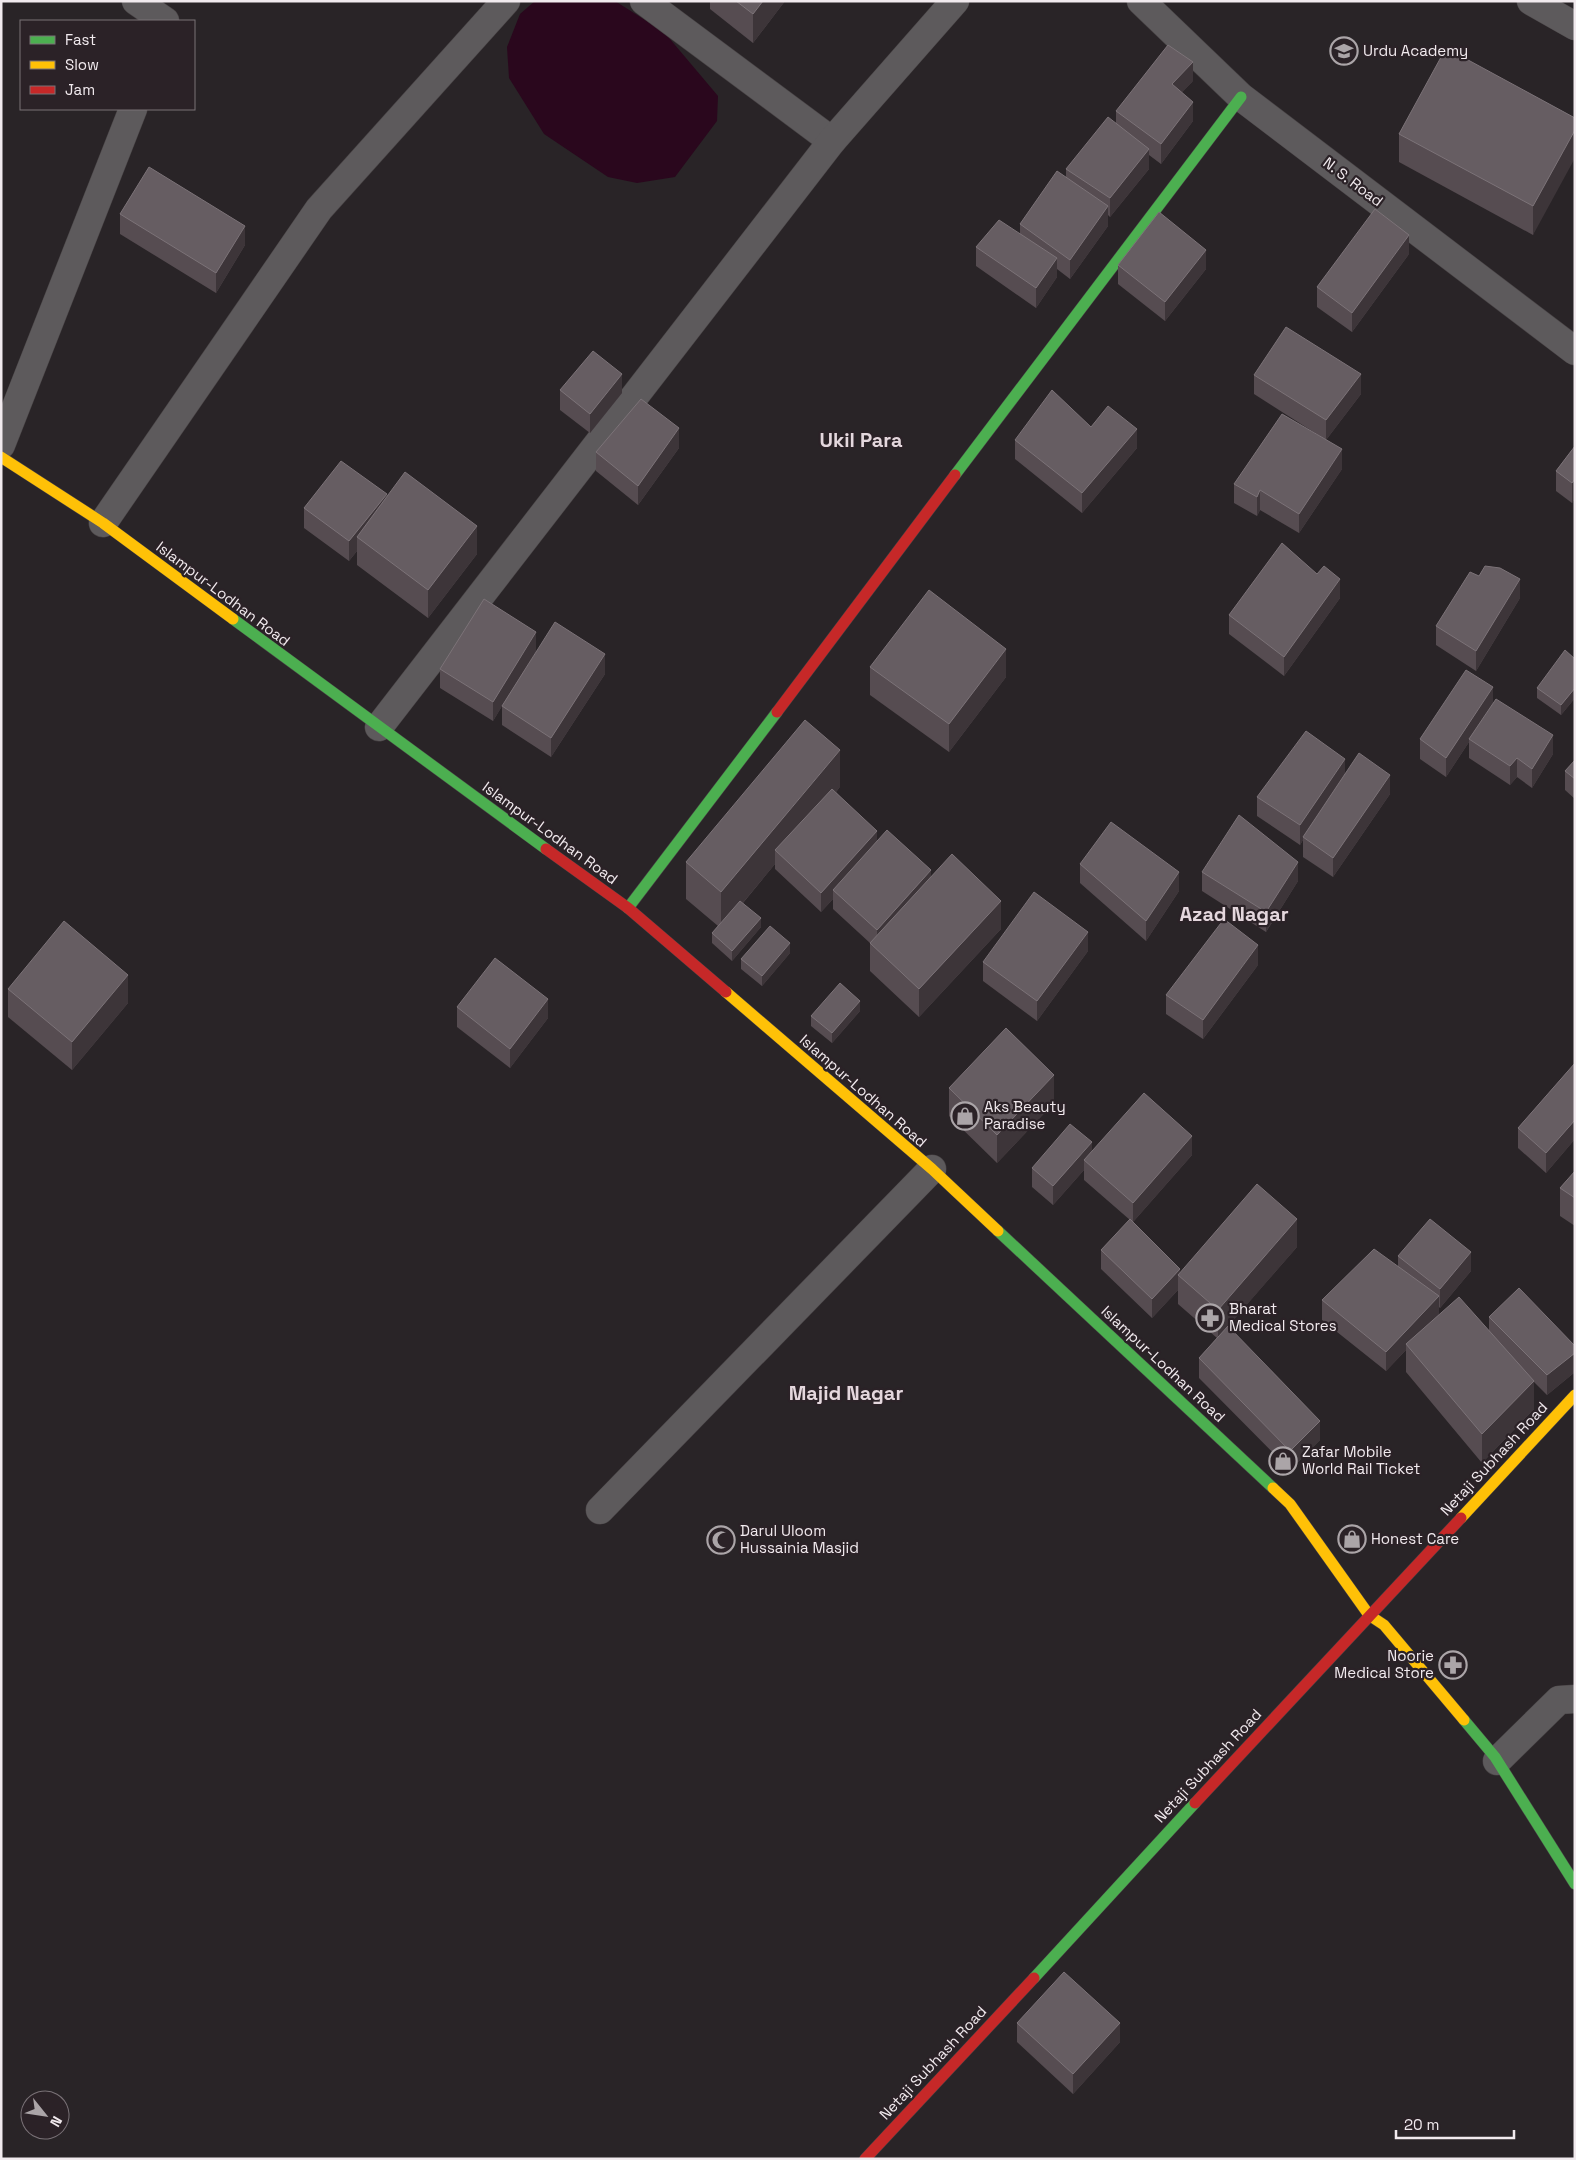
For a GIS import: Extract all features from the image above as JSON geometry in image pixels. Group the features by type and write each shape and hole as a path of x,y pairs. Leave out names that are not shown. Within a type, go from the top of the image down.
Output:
{"main road":[{"path":"628,908 1241,97"},
{"name":"Islampur-Lodhan Road","path":"1,457 103,523 379,728 628,908 932,1169 1290,1504 1369,1615 1384,1625 1497,1762 1575,1884"},
{"name":"Netaji Subhash Road","path":"865,2159 1575,1395"}],"street":[{"path":"136,1 164,20"},
{"path":"167,20 178,1"},
{"path":"103,523 320,210 506,1"},
{"path":"644,1 832,141"},
{"path":"379,728 832,141 955,1"},
{"name":"N. S. Road","path":"1141,1 1241,97 1575,351"},
{"path":"1530,1 1575,26"},
{"path":"1,445 133,110"},
{"path":"600,1510 932,1169"},
{"path":"1497,1762 1559,1700 1575,1699"}],"shaded area":[{"path":"535,1 615,1 664,32 718,96 717,121 675,177 637,183 608,177 544,134 509,78 507,47 520,14"}],"building":[{"path":"736,1 763,1 753,14"},
{"path":"1168,45 1193,62 1172,84 1193,102 1161,144 1116,111"},
{"path":"1446,48 1575,118 1575,130 1533,206 1399,134"},
{"path":"1108,117 1149,149 1110,198 1066,169"},
{"path":"149,167 245,226 216,273 120,214"},
{"path":"1057,171 1108,206 1070,260 1020,224"},
{"path":"1375,209 1409,235 1352,313 1317,287"},
{"path":"1159,212 1206,250 1165,302 1118,265"},
{"path":"999,220 1057,258 1036,288 976,247"},
{"path":"1286,327 1361,374 1326,420 1254,375"},
{"path":"593,351 622,374 590,414 560,390"},
{"path":"1052,390 1091,427 1108,406 1137,429 1082,493 1015,440"},
{"path":"641,399 679,428 638,486 596,452"},
{"path":"1282,414 1342,449 1299,514 1260,490 1257,497 1234,484"},
{"path":"1575,446 1575,479 1572,483 1556,471"},
{"path":"341,461 387,494 349,541 304,508"},
{"path":"405,472 477,526 428,590 357,537"},
{"path":"1282,543 1317,574 1324,566 1340,579 1284,657 1229,615"},
{"path":"1485,566 1500,568 1520,579 1476,651 1436,626 1470,572 1479,576"},
{"path":"929,590 1006,649 949,724 870,667"},
{"path":"484,599 536,632 493,702 440,669"},
{"path":"555,622 605,654 551,738 502,706"},
{"path":"1565,650 1575,659 1575,688 1561,705 1537,688"},
{"path":"1466,670 1493,687 1446,758 1420,739"},
{"path":"1496,699 1553,735 1532,769 1517,758 1510,766 1469,739"},
{"path":"805,720 840,750 721,892 686,862"},
{"path":"1306,731 1345,759 1300,825 1257,797"},
{"path":"1359,753 1390,775 1333,858 1303,837"},
{"path":"1575,760 1575,779 1565,771"},
{"path":"832,789 877,831 821,893 775,850"},
{"path":"1239,815 1298,862 1266,912 1202,872"},
{"path":"1111,822 1179,872 1146,921 1080,864"},
{"path":"887,830 931,870 877,930 833,890"},
{"path":"952,854 1001,901 919,989 870,943"},
{"path":"1034,892 1088,932 1037,1001 983,962"},
{"path":"740,901 761,918 732,951 712,933"},
{"path":"1224,919 1258,945 1203,1020 1166,995"},
{"path":"64,921 128,975 72,1042 8,989"},
{"path":"770,926 790,943 762,976 741,959"},
{"path":"495,958 548,999 510,1049 457,1007"},
{"path":"840,983 860,1001 832,1033 811,1016"},
{"path":"1006,1028 1054,1075 997,1135 949,1088"},
{"path":"1575,1063 1575,1120 1546,1153 1518,1128"},
{"path":"1144,1093 1192,1136 1133,1203 1084,1160"},
{"path":"1070,1124 1092,1142 1053,1186 1032,1168"},
{"path":"1575,1171 1575,1198 1560,1188"},
{"path":"1257,1184 1297,1219 1218,1310 1178,1275"},
{"path":"1130,1219 1180,1269 1152,1299 1101,1250"},
{"path":"1430,1219 1471,1252 1440,1289 1398,1256"},
{"path":"1374,1249 1439,1296 1386,1352 1322,1300"},
{"path":"1519,1288 1575,1346 1575,1353 1547,1375 1489,1317"},
{"path":"1459,1297 1534,1381 1482,1434 1406,1344"},
{"path":"1228,1326 1320,1421 1290,1451 1199,1358"},
{"path":"1064,1972 1120,2023 1073,2074 1017,2023"}],"traffic: fast":[{"path":"955,475 1241,97"},
{"path":"233,619 546,849"},
{"path":"628,908 777,712"},
{"path":"998,1231 1273,1488"},
{"path":"1464,1720 1495,1757 1575,1884"},
{"path":"1034,1978 1195,1803"}],"traffic: slow":[{"path":"1,457 103,523 233,619"},
{"path":"726,992 932,1169 998,1231"},
{"path":"1461,1518 1575,1395"},
{"path":"1273,1488 1290,1504 1369,1615 1384,1625 1464,1720"}],"traffic: jam":[{"path":"777,712 955,475"},
{"path":"546,849 628,908 726,992"},
{"path":"1195,1803 1461,1518"},
{"path":"865,2159 1034,1978"}],"place":[{"name":"Urdu Academy","path":"1344,51"},
{"name":"Aks Beauty Paradise","path":"965,1116"},
{"name":"Bharat Medical Stores","path":"1210,1318"},
{"name":"Zafar Mobile World Rail Ticket","path":"1283,1461"},
{"name":"Honest Care","path":"1352,1539"},
{"name":"Darul Uloom Hussainia Masjid","path":"721,1540"},
{"name":"Noorie Medical Store","path":"1453,1665"}],"district":[{"name":"Ukil Para","path":"861,440"},
{"name":"Azad Nagar","path":"1234,914"},
{"name":"Majid Nagar","path":"846,1393"}]}
